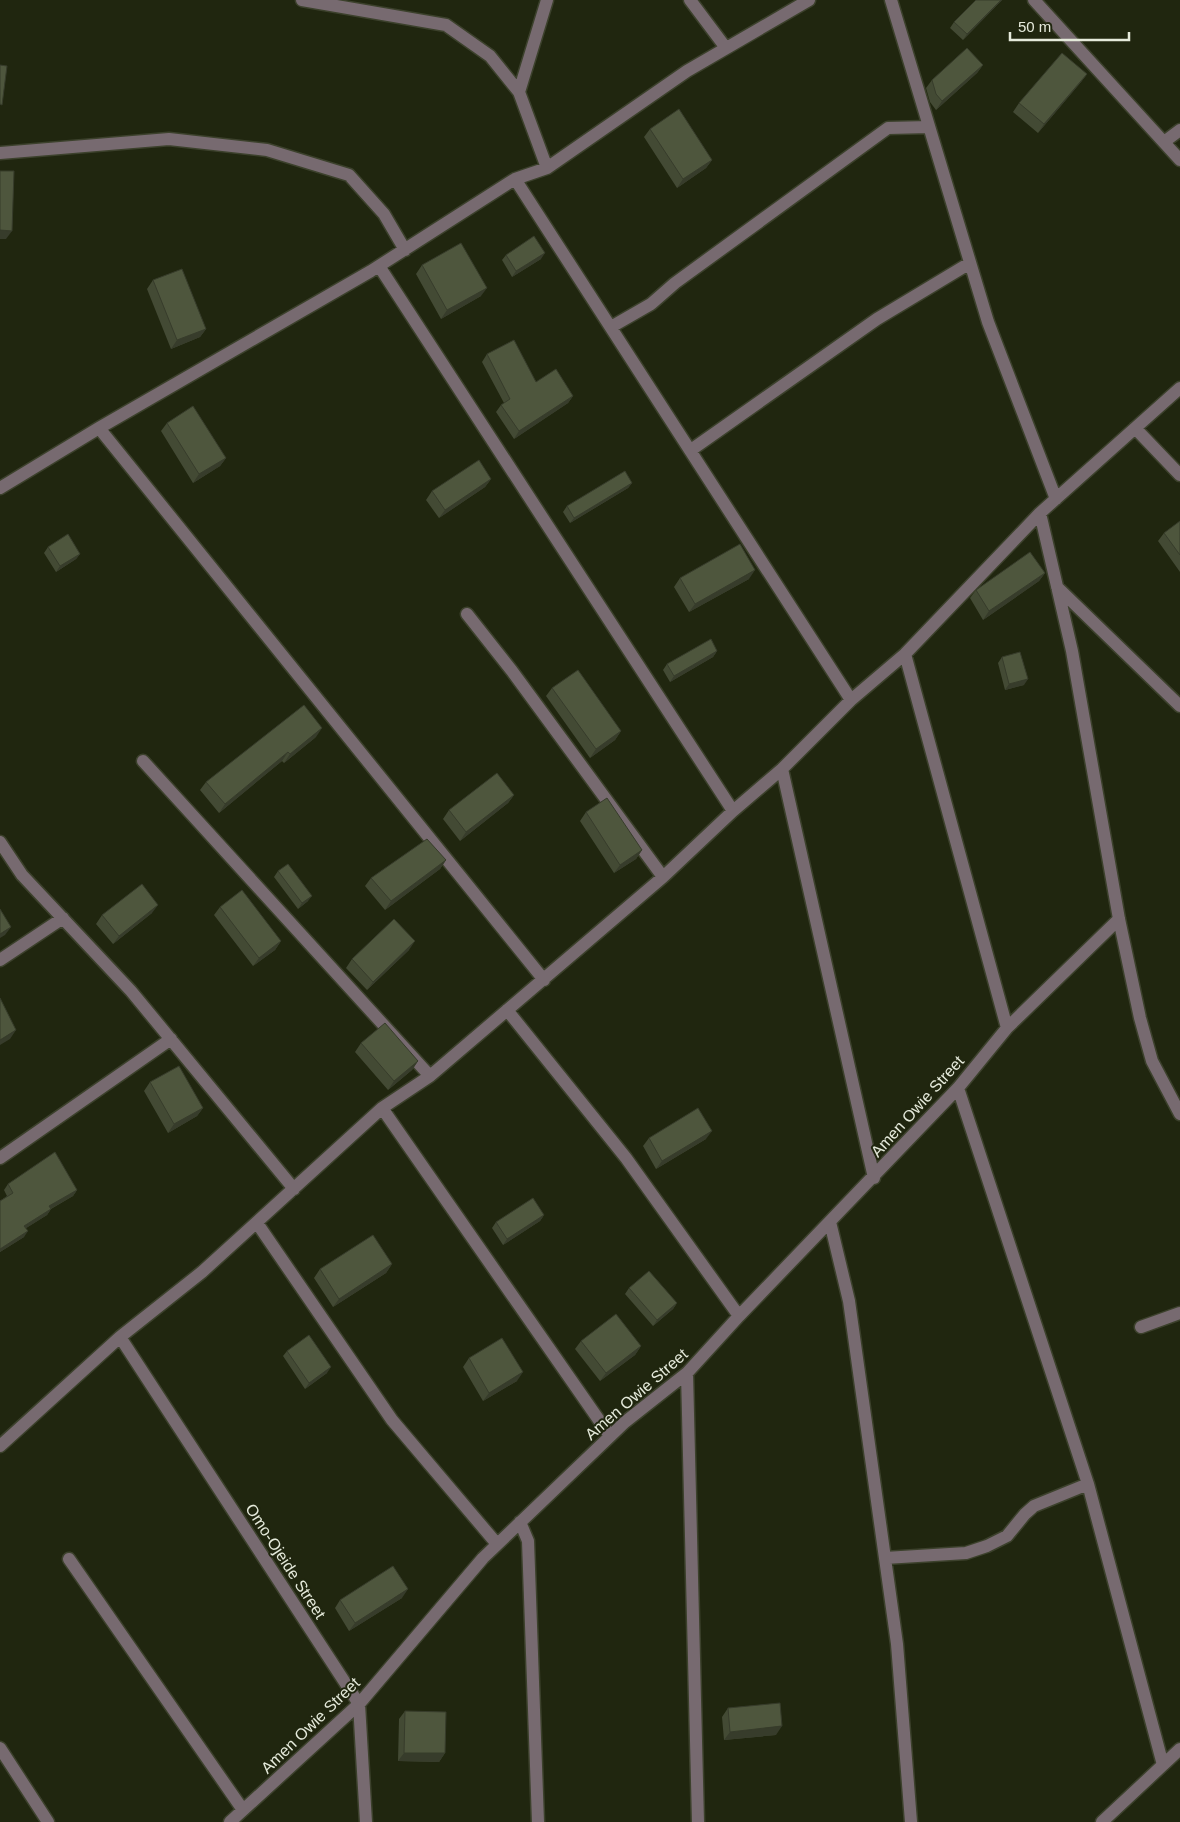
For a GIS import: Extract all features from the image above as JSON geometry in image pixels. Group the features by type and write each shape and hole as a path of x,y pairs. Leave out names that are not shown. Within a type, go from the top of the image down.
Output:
{"street":[{"path":"302,0 446,25 490,56 519,92 547,168"},
{"path":"519,92 547,0"},
{"path":"690,0 726,48"},
{"path":"0,488 99,428 379,266 515,180 547,168 687,70 809,0"},
{"path":"891,0 988,322 1056,499"},
{"path":"1034,0 1180,160"},
{"path":"611,327 651,304 675,283 888,128 929,128"},
{"path":"1164,142 1180,130"},
{"path":"0,153 169,139 267,150 349,175 384,214 405,250"},
{"path":"515,180 851,700"},
{"path":"691,450 877,319 970,263"},
{"path":"379,266 733,811"},
{"path":"0,1446 120,1337 202,1272 382,1108 430,1076 663,877 733,811 782,769 851,700 906,654 1040,512 1180,388"},
{"path":"99,428 544,980"},
{"path":"1135,428 1180,475"},
{"path":"1040,512 1072,651 1119,919 1152,1060 1180,1114"},
{"path":"1057,587 1180,706"},
{"path":"467,614 512,671 663,877"},
{"path":"906,654 1007,1028"},
{"path":"143,761 430,1076"},
{"path":"782,769 874,1178"},
{"path":"0,842 22,875 131,991 294,1189"},
{"path":"0,960 63,918"},
{"name":"Amen Owie Street","path":"230,1822 359,1704 497,1544 625,1422 687,1373 739,1316 874,1178 958,1088 1007,1028 1119,919"},
{"path":"507,1010 626,1158 739,1316"},
{"path":"0,1158 171,1039"},
{"path":"958,1088 1088,1484 1164,1764"},
{"path":"382,1108 610,1436"},
{"path":"257,1222 392,1420 497,1544"},
{"path":"830,1222 848,1301 897,1644 911,1822"},
{"path":"1141,1328 1180,1313"},
{"name":"Omo-Ojeide Street","path":"120,1337 359,1704 366,1822"},
{"path":"687,1373 698,1822"},
{"path":"885,1558 966,1553 988,1546 1007,1536 1034,1506 1088,1484"},
{"path":"520,1522 528,1541 538,1822"},
{"path":"69,1558 243,1810"},
{"path":"0,1748 48,1822"},
{"path":"1102,1822 1180,1749"}],"building":[{"path":"976,0 1001,0 967,34 954,22"},
{"path":"967,48 983,65 942,101 936,94 932,80"},
{"path":"1062,53 1087,74 1044,124 1019,103"},
{"path":"0,65 7,66 2,105 0,104"},
{"path":"679,109 712,160 683,179 650,129"},
{"path":"0,171 14,171 12,231 0,230"},
{"path":"534,236 545,253 516,271 506,255"},
{"path":"461,243 487,288 447,310 422,265"},
{"path":"182,269 206,329 177,340 153,280"},
{"path":"514,340 536,382 556,369 573,396 519,431 501,405 510,399 487,354"},
{"path":"193,406 226,458 199,474 167,423"},
{"path":"479,460 491,479 445,510 432,491"},
{"path":"625,471 632,483 574,518 567,506"},
{"path":"1180,521 1180,555 1164,533"},
{"path":"68,534 80,554 60,566 48,547"},
{"path":"740,544 755,570 695,604 680,578"},
{"path":"1030,552 1045,573 989,611 976,590"},
{"path":"711,639 717,651 674,676 667,664"},
{"path":"1020,652 1028,679 1009,684 1002,657"},
{"path":"578,670 621,731 596,749 552,688"},
{"path":"304,705 322,728 290,754 288,752 225,804 206,782"},
{"path":"497,773 514,795 466,832 449,810"},
{"path":"607,798 642,850 620,865 586,812"},
{"path":"427,839 446,860 391,901 371,878"},
{"path":"288,864 312,896 302,903 278,871"},
{"path":"142,884 158,905 119,936 102,915"},
{"path":"242,890 281,941 259,958 220,907"},
{"path":"0,909 11,927 0,934"},
{"path":"394,919 415,941 373,982 352,959"},
{"path":"0,998 16,1030 0,1040"},
{"path":"385,1023 418,1061 394,1081 361,1043"},
{"path":"179,1066 203,1108 174,1124 150,1082"},
{"path":"698,1108 712,1131 662,1161 649,1138"},
{"path":"55,1152 77,1190 49,1206 51,1209 24,1226 28,1231 0,1249 0,1201 13,1193 8,1184"},
{"path":"533,1198 544,1215 507,1239 496,1222"},
{"path":"373,1235 392,1264 339,1299 320,1269"},
{"path":"649,1271 677,1303 657,1320 629,1288"},
{"path":"616,1314 641,1346 606,1373 581,1341"},
{"path":"309,1335 331,1367 309,1383 287,1351"},
{"path":"502,1338 523,1372 489,1393 469,1358"},
{"path":"393,1566 408,1589 355,1623 340,1600"},
{"path":"780,1703 782,1726 730,1732 728,1708"},
{"path":"405,1711 446,1712 445,1753 404,1753"}]}
